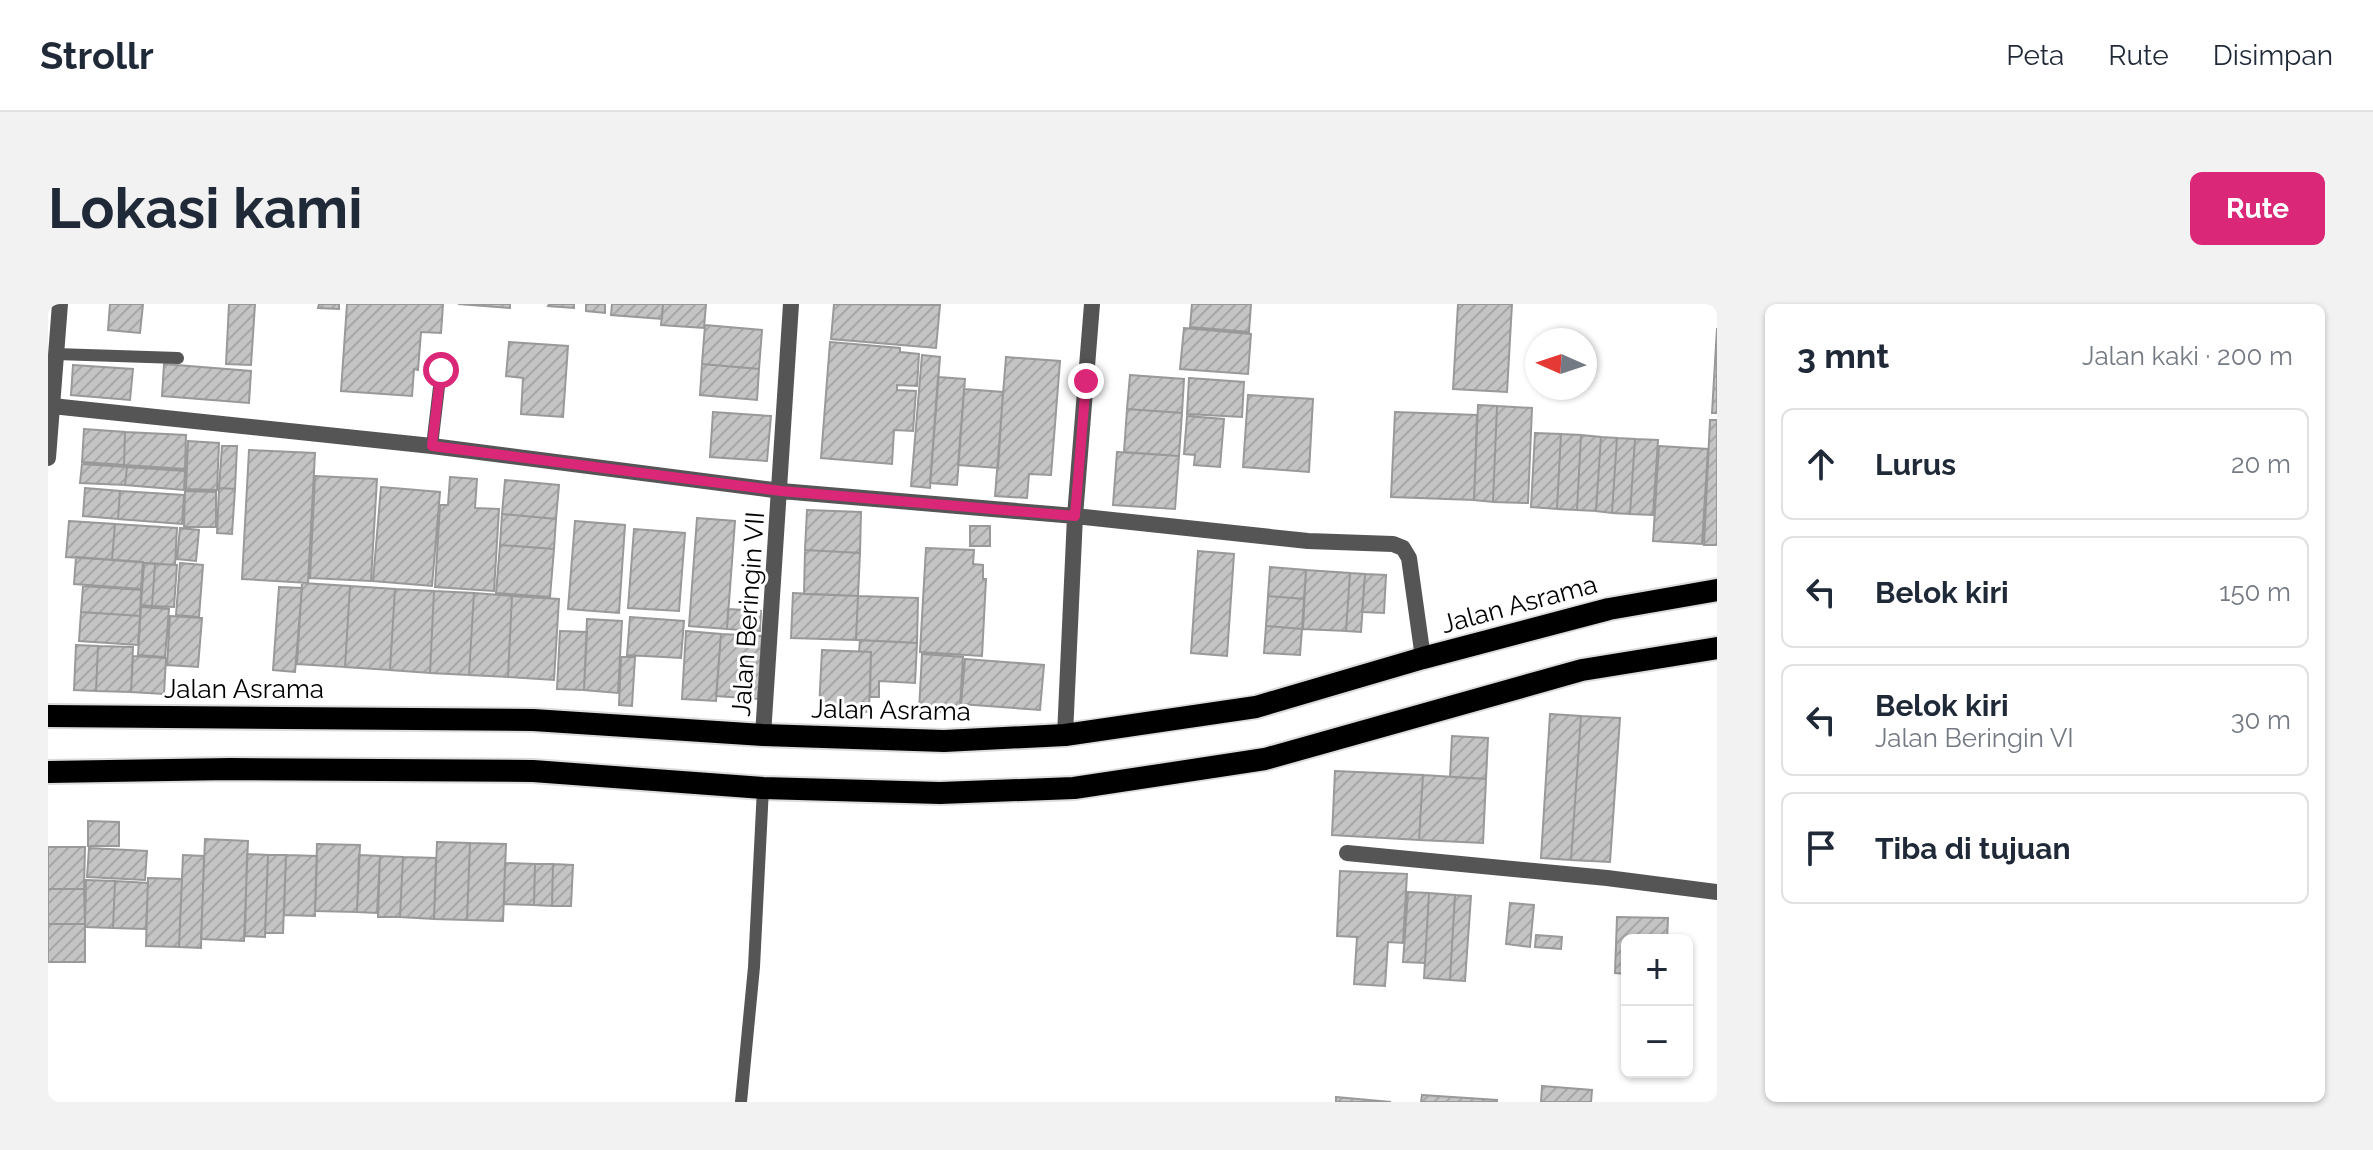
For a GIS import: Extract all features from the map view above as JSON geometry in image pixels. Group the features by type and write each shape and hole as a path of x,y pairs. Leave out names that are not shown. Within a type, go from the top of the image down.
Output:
{"highway":[{"name":"Jalan Asrama","path":"48,716 533,720 763,735 944,741 1065,735 1256,707 1423,658 1609,609 1717,590"},
{"path":"48,772 230,769 533,771 763,788 940,793 1074,788 1265,759 1582,670 1717,648"}],"street":[{"path":"48,458 60,304"},
{"name":"Jalan Beringin VII","path":"763,735 791,304"},
{"path":"1065,735 1075,516 1092,304"},
{"path":"52,406 432,446 781,491 1075,516 1308,541 1393,544 1403,548 1409,558 1423,658"},
{"path":"1347,853 1717,892"}],"lane":[{"path":"56,354 178,358"},
{"path":"432,446 441,370"},
{"path":"741,1102 754,967 763,788"}],"building":[{"path":"110,304 143,304 140,333 108,330"},
{"path":"229,304 255,304 251,365 226,364"},
{"path":"319,304 339,304 339,309 318,308"},
{"path":"347,304 443,304 441,333 421,332 412,396 341,391"},
{"path":"458,304 510,304 510,308"},
{"path":"574,304 574,308 548,306"},
{"path":"586,304 605,304 605,313 586,311"},
{"path":"612,304 663,304 662,319 611,315"},
{"path":"663,304 706,304 704,328 661,325"},
{"path":"834,304 940,305 936,348 831,339"},
{"path":"1192,304 1251,304 1249,332 1190,327"},
{"path":"1458,304 1512,304 1507,392 1453,389"},
{"path":"705,325 762,330 759,369 702,364"},
{"path":"1184,328 1251,334 1248,374 1180,369"},
{"path":"1717,328 1717,413 1712,413"},
{"path":"509,342 568,346 563,417 521,414 523,378 506,376"},
{"path":"830,342 900,348 900,352 919,354 917,386 897,385 897,390 916,391 913,431 894,430 892,464 821,458"},
{"path":"922,355 940,357 930,488 911,486"},
{"path":"1006,357 1060,361 1051,475 1029,474 1027,498 995,496"},
{"path":"164,364 251,371 249,403 162,396"},
{"path":"702,364 759,369 757,400 700,395"},
{"path":"73,365 133,369 130,400 71,395"},
{"path":"1130,375 1184,379 1182,413 1127,409"},
{"path":"938,377 965,379 957,485 930,483"},
{"path":"1189,378 1244,382 1242,417 1187,414"},
{"path":"964,389 1003,392 998,468 958,465"},
{"path":"1248,395 1313,399 1309,472 1243,467"},
{"path":"1478,405 1497,406 1493,502 1474,500"},
{"path":"1497,406 1532,408 1528,503 1493,502"},
{"path":"1127,409 1182,413 1179,456 1124,452"},
{"path":"713,412 771,416 767,461 710,457"},
{"path":"1395,412 1477,415 1474,500 1391,497"},
{"path":"1187,416 1224,419 1220,467 1194,465 1195,455 1184,454"},
{"path":"1710,420 1717,420 1717,545 1704,545"},
{"path":"84,429 125,432 124,465 82,462"},
{"path":"125,432 186,435 185,469 124,465"},
{"path":"1535,433 1561,434 1557,509 1531,507"},
{"path":"1561,434 1581,435 1577,510 1557,509"},
{"path":"1581,435 1601,437 1596,511 1577,510"},
{"path":"1601,437 1617,438 1612,513 1596,511"},
{"path":"1617,438 1635,439 1630,514 1612,513"},
{"path":"1635,439 1658,440 1653,515 1630,514"},
{"path":"188,441 219,443 217,490 186,489"},
{"path":"222,446 237,446 235,489 219,488"},
{"path":"1659,446 1708,449 1702,544 1653,541"},
{"path":"249,450 315,453 308,583 242,579"},
{"path":"1117,452 1179,456 1175,509 1113,505"},
{"path":"82,464 127,467 125,485 80,483"},
{"path":"127,467 185,471 184,490 125,485"},
{"path":"315,476 377,479 371,581 310,578"},
{"path":"450,477 477,479 475,508 499,509 494,591 435,587 440,505 448,505"},
{"path":"505,480 559,485 556,519 502,514"},
{"path":"381,487 440,492 432,586 373,581"},
{"path":"85,488 120,491 118,519 83,516"},
{"path":"219,488 235,489 232,534 217,533"},
{"path":"120,491 184,495 182,524 118,519"},
{"path":"185,491 216,492 216,527 184,527"},
{"path":"807,510 861,512 860,553 805,550"},
{"path":"502,514 556,519 554,549 500,545"},
{"path":"697,518 735,521 727,629 689,626"},
{"path":"69,521 115,524 112,560 66,557"},
{"path":"575,521 625,525 619,613 568,609"},
{"path":"115,524 177,528 175,565 112,560"},
{"path":"970,526 990,526 990,546 970,546"},
{"path":"180,528 199,530 196,561 177,559"},
{"path":"634,529 685,533 679,611 628,608"},
{"path":"500,545 554,549 550,597 496,593"},
{"path":"926,548 974,550 973,564 983,565 983,579 986,579 982,656 920,652"},
{"path":"805,550 860,553 858,596 804,594"},
{"path":"1198,551 1234,554 1227,656 1191,653"},
{"path":"76,557 143,562 141,589 74,584"},
{"path":"144,563 155,564 152,606 141,605"},
{"path":"180,563 203,565 199,617 176,615"},
{"path":"155,564 177,565 174,607 152,606"},
{"path":"1270,567 1306,570 1304,599 1268,596"},
{"path":"1306,570 1350,573 1346,631 1303,629"},
{"path":"1350,573 1365,574 1361,632 1346,631"},
{"path":"1365,574 1386,575 1384,613 1362,612"},
{"path":"302,583 350,586 345,667 297,664"},
{"path":"83,586 141,590 140,616 81,612"},
{"path":"350,586 395,589 390,670 345,667"},
{"path":"279,587 302,588 295,672 273,670"},
{"path":"395,589 434,591 430,673 390,670"},
{"path":"434,591 474,593 469,675 430,673"},
{"path":"474,593 512,596 508,677 469,675"},
{"path":"793,593 858,596 856,640 791,638"},
{"path":"512,596 559,599 554,680 508,677"},
{"path":"858,596 918,598 917,643 856,640"},
{"path":"1268,596 1304,599 1302,629 1266,626"},
{"path":"141,607 169,609 165,657 138,655"},
{"path":"728,609 761,611 760,631 727,629"},
{"path":"81,612 140,616 138,645 79,641"},
{"path":"170,616 202,618 198,667 167,665"},
{"path":"630,617 684,621 681,658 627,655"},
{"path":"587,619 622,621 618,693 584,690"},
{"path":"1266,626 1302,629 1300,655 1264,653"},
{"path":"560,631 587,632 584,690 557,689"},
{"path":"686,631 721,634 716,701 682,699"},
{"path":"721,634 762,636 758,699 716,696"},
{"path":"860,640 917,643 915,683 879,681 879,697 870,697 871,652 859,652"},
{"path":"76,645 98,646 96,691 74,690"},
{"path":"98,646 133,647 131,692 96,691"},
{"path":"822,650 871,652 869,712 819,710"},
{"path":"922,654 963,657 960,706 945,705 945,712 919,711"},
{"path":"133,656 166,658 164,694 131,692"},
{"path":"621,657 635,657 632,706 619,705"},
{"path":"965,659 1044,665 1040,710 961,704"},
{"path":"1550,714 1581,716 1571,860 1541,858"},
{"path":"1581,716 1620,718 1610,862 1571,860"},
{"path":"1452,736 1488,738 1486,779 1450,777"},
{"path":"1335,771 1423,775 1419,840 1332,835"},
{"path":"1423,775 1486,779 1483,843 1419,840"},
{"path":"88,821 119,822 119,846 88,846"},
{"path":"205,839 248,841 244,941 201,939"},
{"path":"437,842 470,843 467,920 434,919"},
{"path":"470,843 506,844 503,921 467,920"},
{"path":"317,844 360,845 357,912 315,911"},
{"path":"48,847 85,847 84,889 48,889"},
{"path":"89,848 147,851 145,880 87,877"},
{"path":"247,854 268,855 265,937 245,936"},
{"path":"183,855 204,856 201,948 179,947"},
{"path":"268,855 286,855 283,933 265,933"},
{"path":"286,855 317,856 315,916 284,915"},
{"path":"359,855 380,856 377,913 357,912"},
{"path":"380,856 403,857 400,917 378,917"},
{"path":"403,857 436,858 434,919 400,917"},
{"path":"505,863 535,864 534,905 504,904"},
{"path":"535,864 553,864 552,906 534,905"},
{"path":"553,864 573,865 571,906 552,906"},
{"path":"1340,871 1407,874 1403,943 1388,942 1385,986 1354,984 1357,937 1337,936"},
{"path":"148,878 182,879 179,947 146,946"},
{"path":"86,880 115,881 113,928 85,927"},
{"path":"115,881 148,883 146,929 113,928"},
{"path":"48,889 84,889 85,924 48,924"},
{"path":"1408,892 1429,893 1425,963 1403,962"},
{"path":"1429,893 1455,895 1450,980 1424,978"},
{"path":"1455,895 1471,896 1465,981 1450,980"},
{"path":"1510,903 1534,905 1530,947 1506,944"},
{"path":"1617,917 1668,918 1667,934 1621,934 1621,974 1615,973"},
{"path":"48,924 85,924 85,962 48,962"},
{"path":"1536,935 1562,937 1561,949 1535,947"},
{"path":"1542,1086 1592,1090 1591,1102 1541,1102"},
{"path":"1422,1095 1497,1100 1497,1102 1421,1102"},
{"path":"1336,1097 1391,1102 1336,1102"}],"route":[{"path":"441,370 432,446 781,491 1075,516 1086,381"}]}
